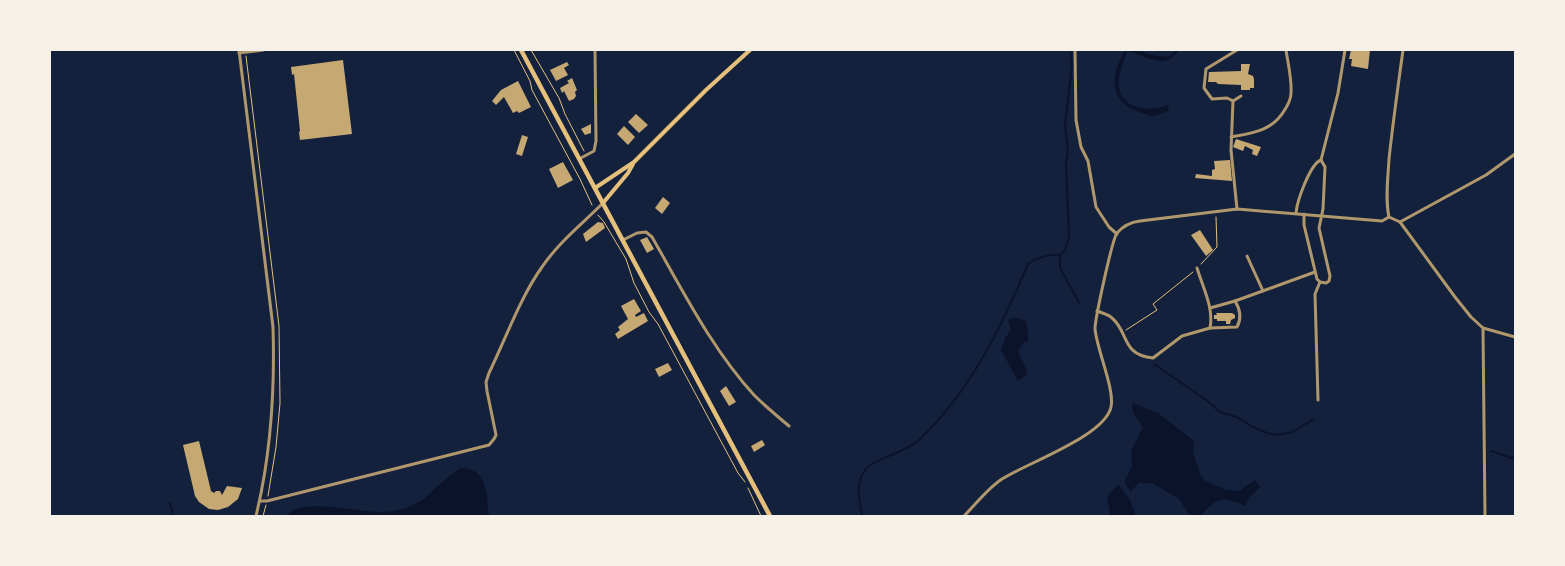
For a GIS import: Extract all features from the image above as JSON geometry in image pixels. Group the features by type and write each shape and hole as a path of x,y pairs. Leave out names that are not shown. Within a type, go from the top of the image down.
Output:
{"main road":[{"path":"521,50 770,516"},
{"path":"595,188 634,162 706,90 750,50"},
{"path":"603,203 628,173 634,162"}],"street":[{"path":"256,516 270,439 274,371 272,327 239,52 263,50"},
{"path":"579,159 594,151 596,142 595,50"},
{"path":"1075,50 1078,133 1081,147 1088,161 1096,207 1116,234"},
{"path":"1233,101 1227,98 1212,99 1204,88 1206,69 1237,50"},
{"path":"1231,137 1257,132 1273,125 1280,119 1288,105 1291,92 1286,50"},
{"path":"1296,213 1297,201 1315,164 1321,160 1338,93 1345,50"},
{"path":"1389,217 1387,181 1393,116 1403,50"},
{"path":"1233,101 1241,96"},
{"path":"1233,101 1231,137 1237,209"},
{"path":"1400,222 1479,179 1515,154"},
{"path":"1320,282 1328,282 1330,278 1319,228 1323,208 1325,167 1321,160"},
{"path":"260,501 267,501 489,445 496,435 486,391 486,382 531,283 560,244 603,203"},
{"path":"964,516 1000,480 1074,442 1095,429 1107,417 1111,408 1112,396 1096,338 1095,326 1116,234 1128,224 1135,221 1237,209 1382,221 1389,217"},
{"path":"1304,214 1304,225 1315,272 1320,282 1316,294 1318,400"},
{"path":"1389,217 1400,222 1455,297 1483,328 1515,337"},
{"path":"623,240 637,233 646,232 652,237 730,366 756,398 789,426"},
{"path":"1247,256 1263,291"},
{"path":"1197,268 1210,308 1210,328"},
{"path":"1210,308 1315,272"},
{"path":"1097,311 1111,317 1131,349 1153,358 1182,336 1210,328 1237,327 1240,310 1235,301"},
{"path":"1483,328 1485,516"}],"path":[{"path":"514,50 530,81 532,90 580,178 595,211 604,222 626,259 634,283 649,312 658,324 738,473 746,483 761,516"},
{"path":"531,50 587,156"},
{"path":"1121,333 1157,310 1153,304 1197,268 1217,247 1215,211"}],"water":[{"path":"1125,50 1138,50 1152,55 1167,57 1175,50 1179,50 1171,59 1163,61 1153,60 1128,51 1123,62 1119,81 1120,91 1130,104 1147,109 1168,105 1169,111 1150,116 1129,107 1121,101 1115,86 1115,77 1120,59"},
{"path":"1016,317 1026,321 1028,333 1028,341 1024,342 1018,351 1027,374 1018,381 1001,350 1005,338 1011,330 1008,320"},
{"path":"1132,403 1158,413 1194,441 1193,452 1200,474 1204,480 1226,490 1239,491 1255,480 1260,487 1250,497 1245,506 1231,501 1220,500 1211,505 1201,516 1190,516 1179,499 1152,483 1139,483 1130,492 1124,481 1132,466 1131,451 1143,427 1133,413"},
{"path":"461,468 470,469 481,478 486,491 489,516 287,516 293,510 317,506 373,512 409,507 427,496"},
{"path":"1118,484 1130,500 1136,516 1107,516 1110,513 1107,497"}],"building":[{"path":"1351,50 1370,50 1368,69 1351,66 1352,59 1349,59"},
{"path":"343,60 352,134 300,140 294,74 292,75 291,67"},
{"path":"567,62 569,65 564,68 568,75 556,81 550,70"},
{"path":"1241,64 1250,64 1248,74 1253,76 1254,88 1241,90 1241,85 1208,82 1209,72 1241,71"},
{"path":"572,78 577,90 574,99 569,101 564,91 562,93 560,88 569,83 567,81"},
{"path":"518,81 531,107 519,113 517,111 513,113 504,97 496,105 492,101 501,90"},
{"path":"636,114 648,125 639,133 628,122"},
{"path":"591,124 591,133 585,135 581,129"},
{"path":"624,126 635,137 628,145 617,134"},
{"path":"522,135 528,137 522,156 516,154"},
{"path":"1236,139 1261,147 1257,156 1252,154 1253,150 1245,146 1243,151 1233,147"},
{"path":"1230,160 1232,181 1195,178 1196,174 1212,176 1212,170 1215,169 1214,161"},
{"path":"563,162 573,180 558,188 549,169"},
{"path":"663,197 670,203 662,214 655,208"},
{"path":"598,222 603,223 605,228 586,242 583,234"},
{"path":"1200,230 1213,250 1206,256 1191,235"},
{"path":"647,237 654,249 647,253 640,240"},
{"path":"634,299 641,311 635,315 636,317 644,313 648,321 618,339 615,334 620,330 618,327 628,319 621,306"},
{"path":"1216,313 1232,313 1235,315 1235,318 1231,320 1230,324 1226,324 1226,321 1214,319 1214,315 1217,315"},
{"path":"668,363 672,370 659,377 655,369"},
{"path":"726,386 736,402 729,406 720,391"},
{"path":"762,440 765,445 754,452 751,446"},
{"path":"199,441 211,491 214,493 220,491 222,495 227,486 242,488 238,499 228,507 218,510 209,509 199,502 195,496 183,445"}],"waterway":[{"path":"1060,255 1065,250 1069,237 1066,163 1068,151 1065,125 1072,65 1070,50"},
{"path":"1060,255 1060,268 1080,304"},
{"path":"862,516 859,498 862,474 870,465 919,440 937,421 954,401 982,358 1007,312 1028,264 1043,257 1060,255"},
{"path":"1154,364 1209,402 1220,412 1237,417 1267,433 1277,435 1292,432 1314,419"},
{"path":"1491,451 1512,458 1515,457"},
{"path":"170,503 173,516"}]}
